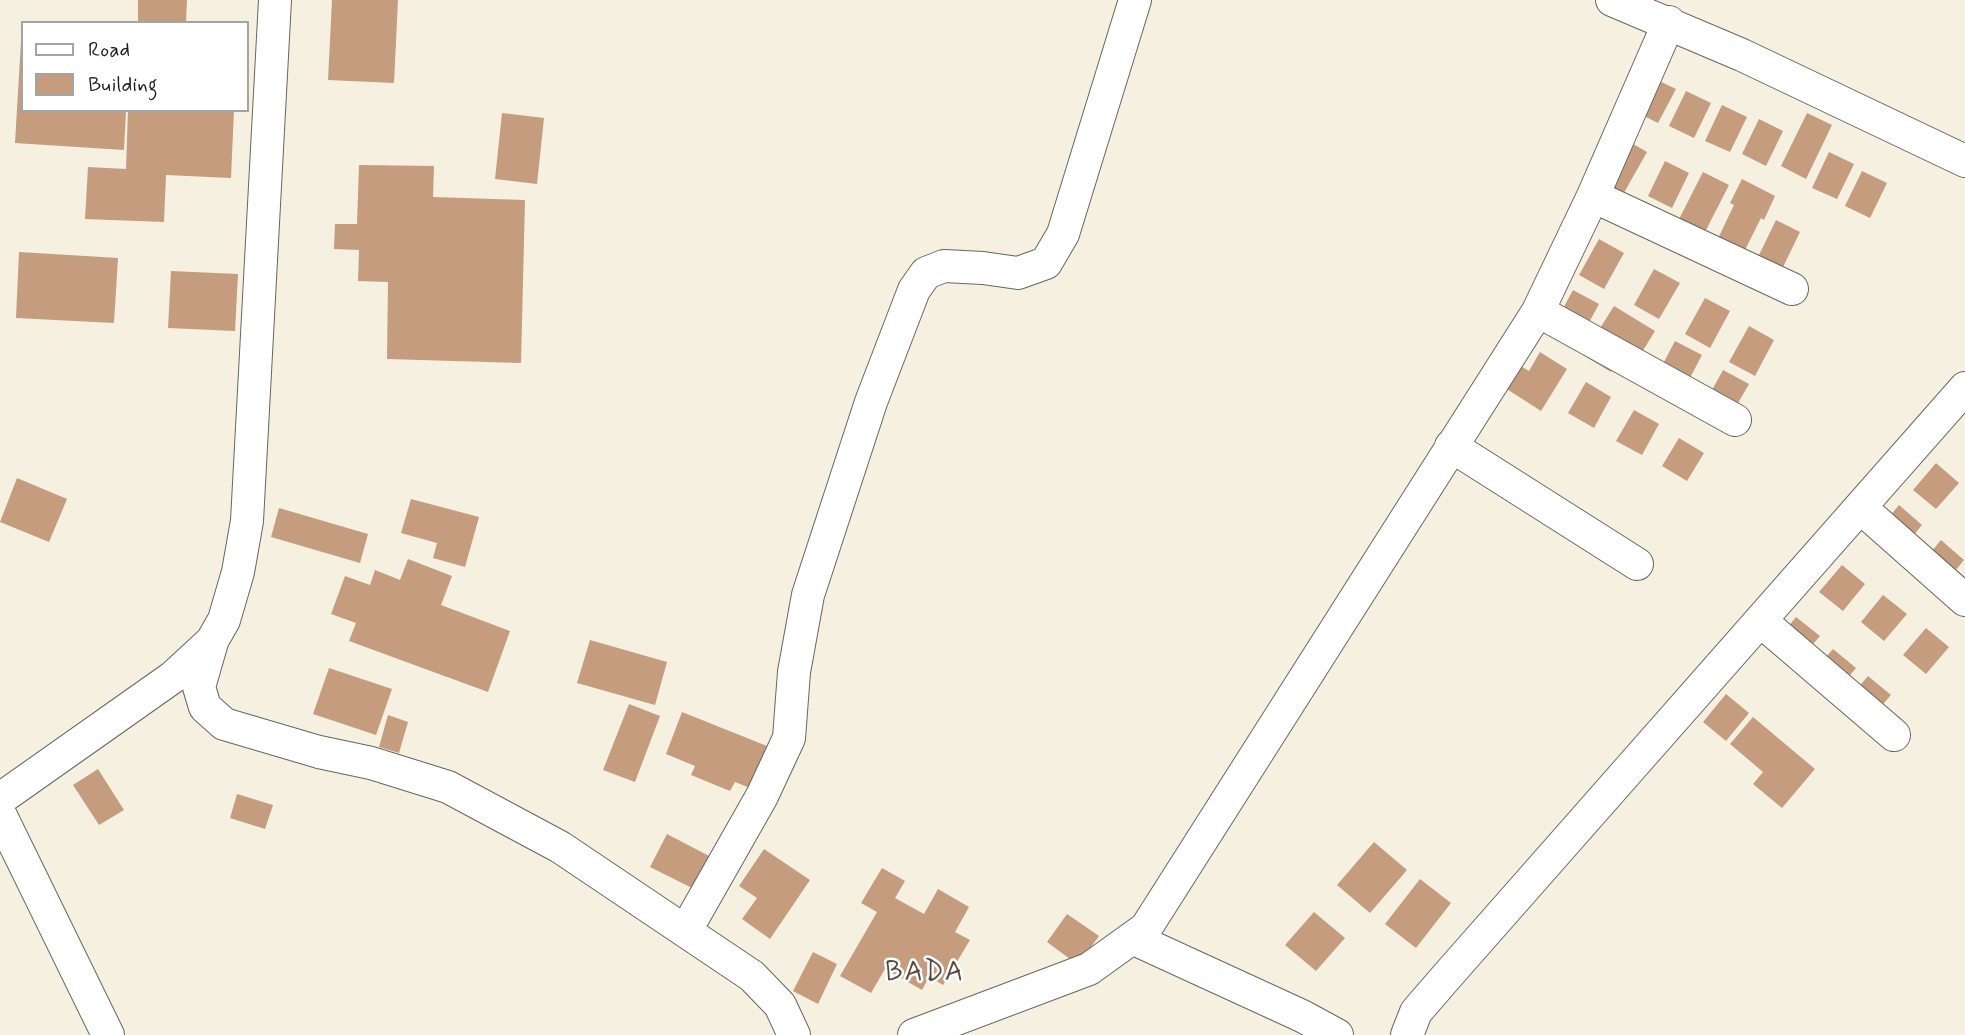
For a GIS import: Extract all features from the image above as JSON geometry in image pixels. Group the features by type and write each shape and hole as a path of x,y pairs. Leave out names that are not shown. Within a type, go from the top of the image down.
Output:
{"street":[{"path":"275,0 247,521 238,572 224,620 212,641 199,687 205,707 224,724 319,752 371,763 448,788 560,847 752,976 780,1005 794,1035"},
{"path":"686,930 762,796 789,738 794,672 808,595 871,402 914,290 926,273 944,266 1018,273 1046,263 1063,234 1135,0"},
{"path":"1612,0 1755,60 1965,161"},
{"path":"914,1035 1089,969 1146,928 1538,311 1593,196 1669,22"},
{"path":"1593,196 1792,289"},
{"path":"1538,311 1735,420"},
{"path":"1407,1035 1416,1012 1448,975 1861,508 1961,401"},
{"path":"1451,446 1637,564"},
{"path":"1861,508 1965,600"},
{"path":"1762,622 1894,735"},
{"path":"0,799 173,677 212,641"},
{"path":"0,814 108,1035"},
{"path":"1132,938 1302,1016 1337,1035"}],"building":[{"path":"138,0 187,0 186,21 138,21"},
{"path":"332,0 398,0 394,83 328,80"},
{"path":"21,41 21,112 126,112 124,150 15,143"},
{"path":"1651,77 1676,89 1658,123 1634,111"},
{"path":"1686,91 1711,103 1694,138 1669,126"},
{"path":"1722,105 1747,117 1730,152 1705,141"},
{"path":"128,112 234,112 231,178 166,175 164,222 85,219 88,167 126,169"},
{"path":"502,113 544,118 537,184 495,179"},
{"path":"1807,113 1832,125 1806,179 1781,166"},
{"path":"1759,119 1783,131 1766,166 1742,154"},
{"path":"1623,138 1647,152 1621,198 1597,184"},
{"path":"1829,152 1854,164 1837,199 1812,188"},
{"path":"1665,161 1689,173 1672,208 1648,196"},
{"path":"359,165 434,166 433,197 525,200 521,363 387,359 388,282 358,281 359,250 334,249 335,224 357,224"},
{"path":"1862,171 1887,183 1870,218 1845,206"},
{"path":"1703,172 1729,185 1704,234 1678,221"},
{"path":"1742,179 1775,196 1738,264 1712,251 1734,205 1730,203"},
{"path":"1776,220 1800,232 1783,267 1759,255"},
{"path":"1599,239 1624,253 1604,289 1579,275"},
{"path":"19,252 118,258 114,323 16,318"},
{"path":"1654,269 1680,283 1659,319 1634,305"},
{"path":"171,271 238,274 235,331 168,328"},
{"path":"1573,290 1599,304 1579,341 1553,327"},
{"path":"1705,298 1730,311 1710,348 1685,334"},
{"path":"1614,306 1655,331 1631,370 1618,362 1611,372 1583,355"},
{"path":"1749,326 1774,340 1755,376 1729,362"},
{"path":"1675,341 1702,355 1681,395 1654,381"},
{"path":"1540,352 1567,369 1541,411 1499,384 1514,362 1529,371"},
{"path":"1723,370 1749,384 1726,424 1701,410"},
{"path":"1586,382 1611,397 1594,428 1568,413"},
{"path":"1634,410 1659,424 1642,455 1616,441"},
{"path":"1679,438 1704,453 1687,481 1662,466"},
{"path":"1936,463 1959,483 1936,509 1913,490"},
{"path":"17,478 67,499 49,542 0,522"},
{"path":"411,499 479,517 465,567 433,558 437,543 401,533"},
{"path":"1899,505 1922,525 1900,552 1876,533"},
{"path":"279,508 368,534 360,563 271,537"},
{"path":"1941,540 1964,560 1942,587 1918,568"},
{"path":"408,559 452,576 441,605 510,631 488,692 349,641 356,623 331,614 345,576 370,585 375,570 400,580"},
{"path":"1842,565 1865,584 1843,611 1819,592"},
{"path":"1883,595 1907,614 1884,641 1861,622"},
{"path":"1796,617 1820,636 1797,663 1774,644"},
{"path":"1926,628 1949,647 1926,674 1903,655"},
{"path":"590,640 667,662 655,705 577,683"},
{"path":"1833,649 1856,668 1833,695 1810,676"},
{"path":"329,668 392,689 376,735 313,714"},
{"path":"1868,676 1891,695 1868,722 1845,703"},
{"path":"1726,694 1749,713 1726,741 1703,722"},
{"path":"629,704 660,716 635,782 603,770"},
{"path":"682,712 767,746 750,788 735,782 730,791 691,775 695,766 666,754"},
{"path":"388,715 408,722 399,753 379,747"},
{"path":"1753,717 1815,769 1782,808 1753,784 1763,772 1730,744"},
{"path":"98,769 124,810 99,825 73,785"},
{"path":"237,794 273,805 265,829 230,818"},
{"path":"667,834 713,858 696,890 650,867"},
{"path":"1374,842 1407,870 1370,913 1337,885"},
{"path":"764,849 810,880 770,939 742,919 757,898 739,886"},
{"path":"882,868 905,881 895,898 924,914 938,889 969,907 955,932 970,940 943,985 929,977 922,990 885,969 871,993 840,976 877,912 861,903"},
{"path":"1420,879 1451,903 1416,948 1385,924"},
{"path":"1314,912 1345,938 1316,971 1285,945"},
{"path":"1067,914 1099,936 1078,965 1047,942"},
{"path":"813,952 837,964 818,1004 793,991"}],"district":[{"name":"BADA","path":"925,974"}]}
